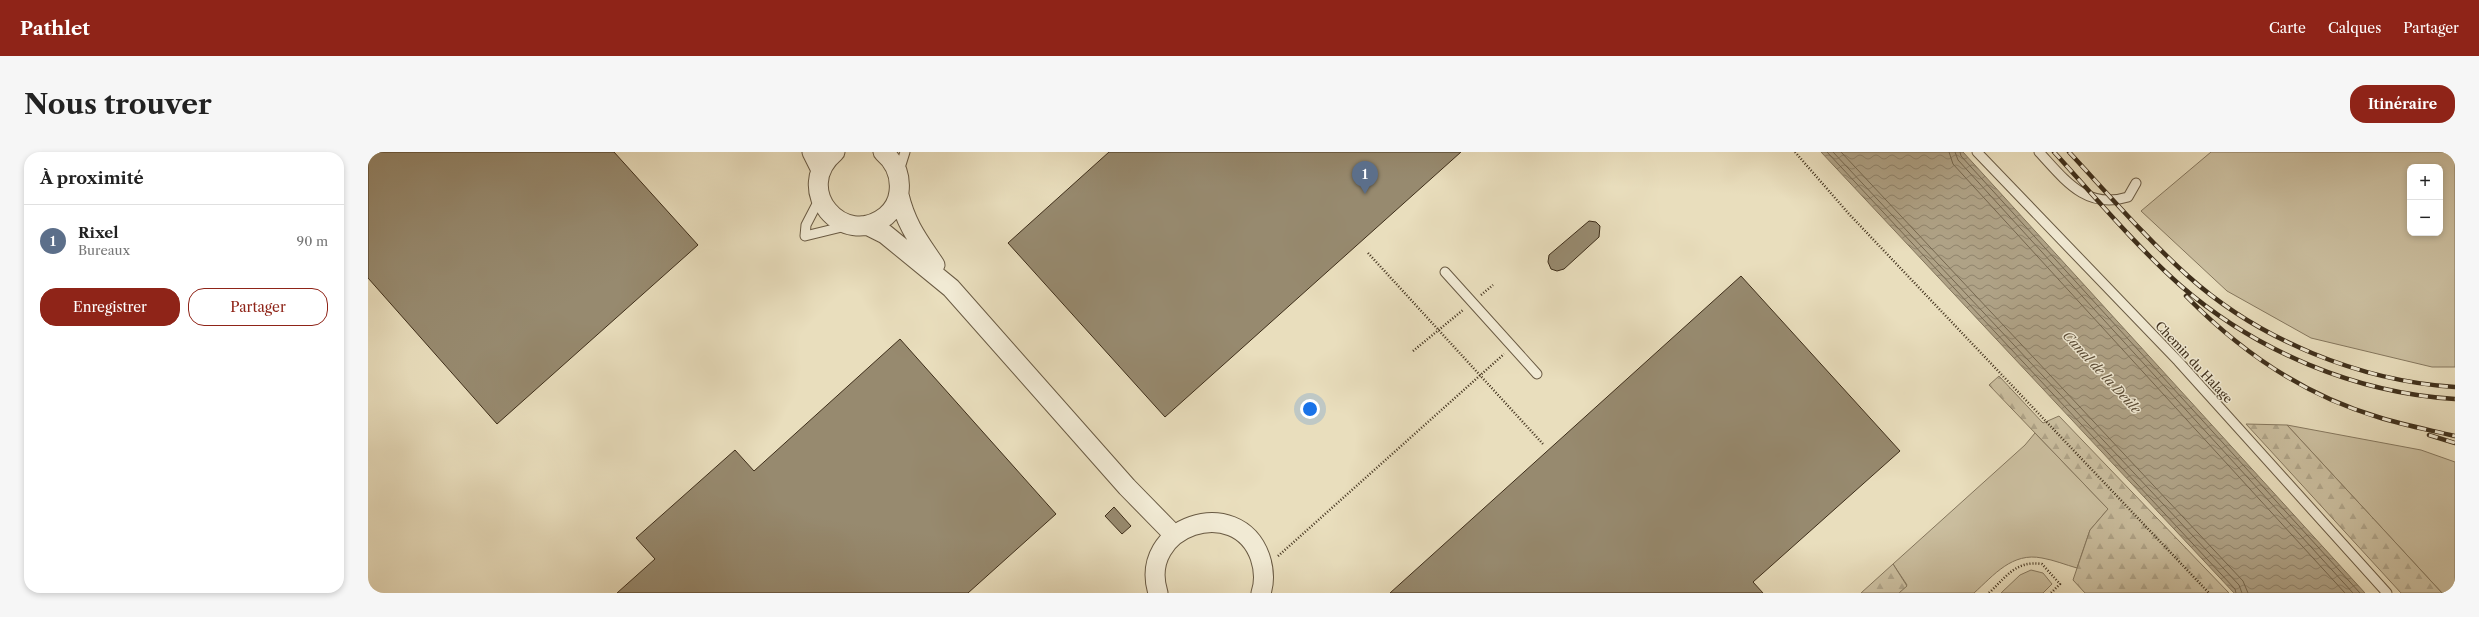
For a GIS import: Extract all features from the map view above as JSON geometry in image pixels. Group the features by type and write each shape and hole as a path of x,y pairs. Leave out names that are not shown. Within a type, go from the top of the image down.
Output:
{"street":[{"path":"812,152 821,170"},
{"path":"836,152 821,170 818,189 820,198 829,214 839,221 886,234 950,288"},
{"path":"883,152 893,162 898,172 899,195 904,216 914,235 950,288 1127,487 1174,535"},
{"path":"859,226 880,221 889,213 899,195"},
{"path":"1158,593 1155,571 1157,559 1162,550 1174,535 1185,528 1198,523 1219,523 1233,527 1247,537 1257,550 1264,569 1261,593"}],"lane":[{"path":"898,172 905,152"},
{"name":"Chemin du Halage","path":"1977,152 2178,361 2387,593"},
{"path":"2039,152 2069,185 2086,196 2098,200 2115,201 2128,198 2136,183"},
{"path":"820,198 806,225 805,236 859,226"},
{"path":"1445,272 1536,374"}],"path":[{"path":"1795,152 1849,214 2209,593"},
{"path":"1368,253 1543,444"},
{"path":"1412,351 1493,285"},
{"path":"1264,569 1511,347"},
{"path":"1989,593 2019,565 2029,563 2042,564 2060,584 2051,593"}],"green space":[{"path":"2211,152 2455,152 2455,367 2432,367 2311,338 2227,291 2141,211"},
{"path":"1999,376 2043,423 2059,416 2229,593 2085,593 2073,580 2090,530 2108,509 1989,385"},
{"path":"2246,424 2287,425 2442,593 2401,593"},
{"path":"2287,425 2421,450 2455,462 2455,593 2442,593"},
{"path":"2035,433 2108,509 2090,530 2077,568 2042,558 2022,558 2004,566 1974,593 1899,593 1907,585 1893,564 2025,445"},
{"path":"1893,564 1907,586 1899,593 1861,593"},
{"path":"2031,570 2043,573 2052,584 2043,593 2001,593 2020,575"}],"water":[{"name":"Canal de la Deûle","path":"1821,152 1963,152 2365,593 2234,593"}],"building":[{"path":"368,152 614,152 698,245 497,424 368,278"},
{"path":"1109,152 1461,152 1165,417 1008,243"},
{"path":"1589,221 1596,222 1600,226 1599,237 1564,269 1557,271 1551,269 1548,262 1549,255"},
{"path":"1741,276 1900,451 1753,582 1763,593 1390,593"},
{"path":"900,339 1056,514 968,593 617,593 655,559 636,538 735,450 754,471"},
{"path":"1114,507 1131,526 1122,534 1105,516"}],"railway":[{"path":"2054,152 2164,270 2181,286 2210,309 2241,330 2274,349 2309,365 2344,378 2381,388 2418,395 2455,399"},
{"path":"2069,152 2127,216 2172,261 2216,299 2246,320 2279,338 2312,353 2347,366 2383,376 2419,383 2455,387"},
{"path":"2186,296 2228,335 2251,353 2299,384 2350,408 2407,425 2455,436"},
{"path":"2429,435 2455,443"}],"place":[{"name":"Rixel","path":"1365,194"}]}
